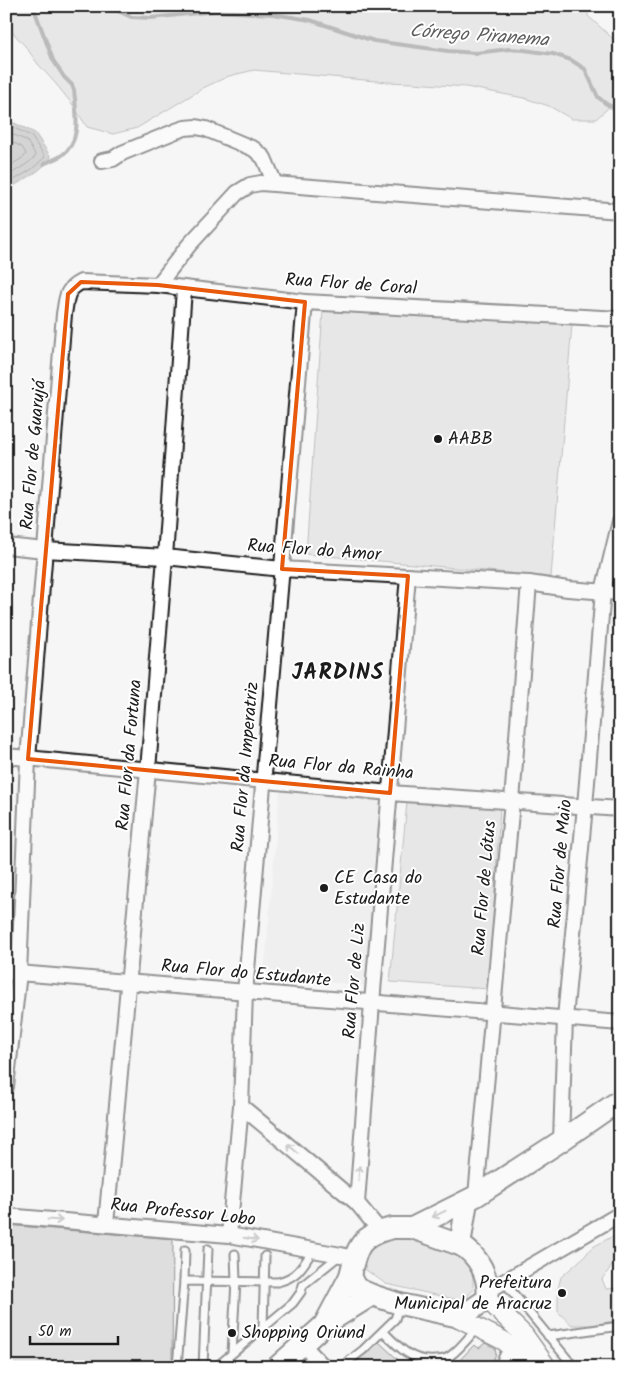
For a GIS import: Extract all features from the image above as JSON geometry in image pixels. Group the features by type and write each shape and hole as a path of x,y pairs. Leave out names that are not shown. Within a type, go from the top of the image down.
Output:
{"main road":[{"path":"412,1228 471,1198 620,1100"},
{"path":"460,1245 471,1198"},
{"path":"324,1325 348,1263 360,1245 369,1236 393,1228 412,1228 467,1248 474,1254 493,1291 468,1312 455,1316 400,1304 356,1288 348,1263"},
{"path":"277,1367 324,1325 372,1295"}],"street":[{"path":"102,161 113,159 122,153 176,131 196,127 254,149 264,158 275,184"},
{"path":"158,285 189,244 237,193 250,185 261,183 620,211"},
{"name":"Rua Flor de Coral","path":"81,282 158,285 305,302 620,319"},
{"name":"Rua Flor de Guarujá","path":"6,1087 28,759 64,314 68,294 72,286 81,282"},
{"name":"Rua Flor da Fortuna","path":"106,1224 148,770 184,289"},
{"name":"Rua Flor da Imperatriz","path":"230,1235 241,1106 245,993 305,302"},
{"name":"Rua Flor de Maio","path":"560,1141 565,1018 586,806 603,591 620,521"},
{"name":"Rua Flor do Amor","path":"6,546 165,557 282,569 529,583 620,593"},
{"name":"Rua Flor de Liz","path":"357,1203 408,576"},
{"name":"Rua Flor de Lótus","path":"471,1198 493,1013 529,583"},
{"name":"Rua Flor da Rainha","path":"6,756 390,793 620,809"},
{"name":"Rua Flor do Estudante","path":"13,973 620,1023"},
{"path":"241,1106 357,1203 380,1231"},
{"path":"537,1367 518,1340 493,1291 620,1214"},
{"name":"Rua Professor Lobo","path":"6,1216 230,1235 313,1250 348,1263"},
{"path":"455,1316 478,1327 518,1340 547,1367"},
{"path":"502,1367 518,1340"},
{"path":"302,1344 324,1367"}],"lane":[{"path":"202,1367 208,1249"},
{"path":"177,1367 185,1250"},
{"path":"184,1281 278,1282 292,1277 300,1270 313,1250"},
{"path":"232,1353 236,1281 235,1254"},
{"path":"263,1327 265,1256"},
{"path":"216,1367 293,1303 301,1292 303,1285 348,1263"},
{"path":"493,1291 548,1336 574,1367"},
{"path":"341,1367 395,1319 400,1304"},
{"path":"548,1336 620,1326"},
{"path":"383,1331 399,1348 411,1356 428,1361 442,1360 450,1356 478,1327"}],"highlighted area":[{"path":"81,282 158,285 305,302 282,569 408,576 390,793 28,759 68,294"}],"shaded area":[{"path":"6,6 587,6 588,16 620,45 620,97 596,119 572,119 549,106 524,98 466,87 254,70 229,76 205,87 137,128 113,134 87,127 73,105 6,25"},
{"name":"AABB","path":"323,311 572,324 551,577 306,554"},
{"name":"CE Casa do Estudante","path":"280,788 381,798 371,986 264,977"},
{"path":"407,802 500,807 489,989 390,982"},
{"path":"620,1226 620,1255 602,1279 606,1289 620,1288 620,1320 591,1325 572,1325 558,1312 558,1289 561,1277 585,1256 591,1248 615,1235"},
{"path":"404,1238 438,1245 458,1255 473,1273 473,1290 464,1300 454,1299 386,1284 366,1270 363,1256 374,1242 385,1239"}],"water":[{"path":"6,119 35,133 51,157 43,167 6,190"}],"building":[{"path":"6,1225 173,1239 172,1367 6,1367"},
{"path":"379,1342 406,1367 363,1367 357,1361"},
{"path":"485,1343 495,1348 496,1354 490,1367 453,1367 474,1345 479,1348"}],"waterway":[{"path":"33,6 53,60 74,90 77,117 73,142 68,150 61,156 44,164"},
{"name":"Córrego Piranema","path":"107,6 131,17 151,18 216,11 273,14 310,20 374,41 448,51 476,53 509,49 553,54 571,60 585,69 598,97 620,112"}],"place":[{"name":"AABB","path":"438,439"},
{"name":"CE Casa do Estudante","path":"324,888"},
{"name":"Prefeitura Municipal de Aracruz","path":"562,1293"},
{"name":"Shopping Oriund","path":"232,1333"}],"district":[{"name":"JARDINS","path":"338,673"}]}
